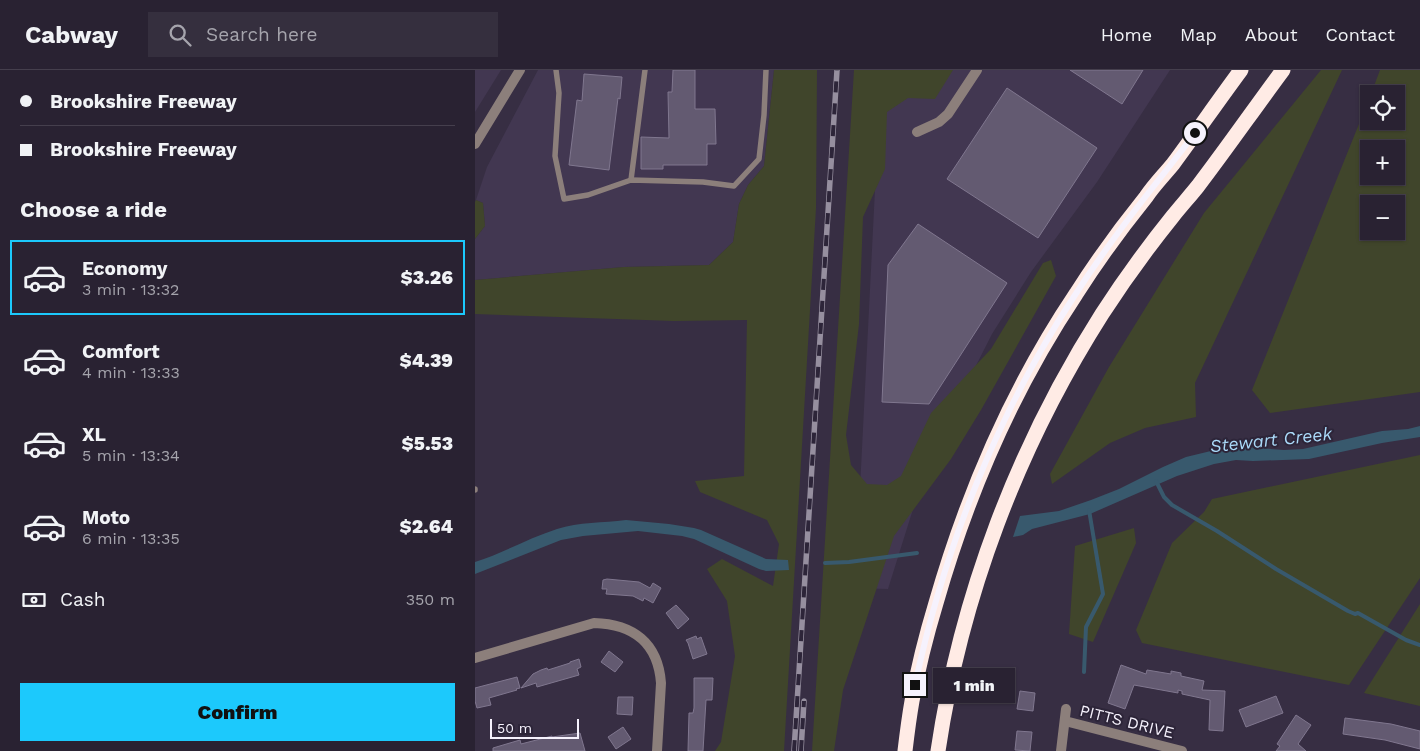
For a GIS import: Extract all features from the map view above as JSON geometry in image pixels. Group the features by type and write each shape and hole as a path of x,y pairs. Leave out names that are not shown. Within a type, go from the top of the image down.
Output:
{"highway":[{"path":"905,751 912,701 928,630 945,572 965,514 988,457 1014,402 1043,348 1094,266 1146,196 1172,165 1241,70"},
{"path":"938,751 951,677 977,582 1004,507 1044,417 1077,356 1136,264 1198,186 1283,70"}],"street":[{"path":"475,144 520,70"},
{"path":"917,132 939,122 948,114 977,70"},
{"path":"475,658 595,623 619,626 632,632 653,651 660,675 657,751"},
{"path":"1061,751 1066,708"},
{"name":"PITTS DRIVE","path":"1065,721 1182,751"}],"lane":[{"path":"556,70 559,93 555,156 564,198 588,195 631,180 703,182 734,186 759,159 766,70"},
{"path":"631,180 645,70"}],"shaded area":[{"path":"475,70 501,70 475,112"},
{"path":"538,70 774,70 764,166 748,185 739,204 733,242 709,265 624,267 475,280 475,239 485,226 483,203 476,200 487,167"},
{"path":"881,70 1170,70 1097,182 1031,272 992,334 952,413 919,490 888,589 855,588"}],"green space":[{"path":"774,70 817,70 816,208 784,751 715,751 721,742 735,656 727,601 707,569 722,559 773,586 779,544 767,520 700,492 695,481 744,476 747,320 674,321 475,314 475,280 624,267 709,265 733,242 739,204 748,185 764,166"},
{"path":"854,70 953,70 935,99 908,98 887,112 885,169 863,217 859,324 846,435 851,465 867,484 887,485 901,476 931,413 991,349 1043,263 1051,260 1056,276 981,410 951,459 894,536 843,690 834,751 812,751"},
{"path":"1321,70 1342,70 1195,383 1196,417 1145,428 1110,443 1052,484 1050,474 1109,367 1204,213"},
{"path":"1380,70 1420,70 1420,392 1270,413 1252,390 1360,121 1360,130 1405,130 1405,85 1374,85"},
{"path":"476,200 483,203 485,226 475,239 475,202"},
{"path":"1420,455 1420,578 1349,685 1142,643 1136,630 1172,543 1204,512 1212,499"},
{"path":"1134,528 1136,543 1093,642 1069,634 1075,546"},
{"path":"1420,604 1420,706 1364,693"}],"water":[{"path":"1420,426 1420,437 1382,443 1309,459 1236,460 1214,464 1177,476 1090,514 1032,529 1023,535 1013,537 1020,516 1059,511 1091,500 1119,489 1186,457 1215,450 1246,447 1284,450 1303,449 1382,431"},
{"path":"626,520 669,524 701,530 766,559 788,560 789,570 766,571 694,539 638,531 561,540 475,574 475,562 557,529 574,525"}],"building":[{"path":"673,70 695,70 695,109 715,109 716,144 707,144 707,165 663,165 663,169 641,169 641,137 669,138 668,92 672,92"},
{"path":"1070,70 1143,70 1122,104"},
{"path":"584,74 622,77 609,170 569,165 577,100 582,101"},
{"path":"1007,88 1097,148 1038,238 947,179"},
{"path":"918,224 1007,283 929,404 882,402 888,265"},
{"path":"603,580 639,582 650,588 653,583 661,588 653,603 644,598 643,601 633,596 606,594 607,589 602,589"},
{"path":"676,605 689,619 678,629 666,613"},
{"path":"696,636 697,639 701,637 707,654 693,659 686,640"},
{"path":"609,651 623,662 615,672 601,662"},
{"path":"579,659 581,667 577,669 579,675 537,687 536,683 521,688 533,674 541,670 547,668 548,670"},
{"path":"1121,665 1146,674 1147,670 1171,674 1171,671 1181,673 1181,676 1204,681 1202,690 1225,691 1223,731 1209,730 1210,700 1182,694 1182,691 1178,690 1178,693 1134,685 1125,709 1108,703"},
{"path":"517,677 520,688 489,698 491,705 477,708 475,688"},
{"path":"694,678 713,678 712,700 706,700 703,751 688,751 689,713 693,713 694,708"},
{"path":"1020,691 1035,693 1033,711 1017,709"},
{"path":"1276,696 1283,713 1246,727 1239,710"},
{"path":"618,697 633,697 632,715 617,714"},
{"path":"1296,715 1311,725 1298,744 1306,751 1276,751 1280,746 1277,744"},
{"path":"1345,718 1391,724 1420,731 1420,749 1385,740 1343,734"},
{"path":"623,727 631,739 616,749 608,737"},
{"path":"1017,731 1032,732 1030,751 1015,750"},
{"path":"580,733 585,751 493,751 493,748 520,740 521,744 552,736"}],"waterway":[{"path":"1156,481 1164,497 1172,505 1348,611 1355,614 1358,613 1406,640 1420,645"},
{"path":"1084,672 1086,627 1103,594 1089,510"},
{"name":"Stewart Creek","path":"825,563 849,562 917,553"}],"railway":[{"path":"794,751 837,70"},
{"path":"801,751 804,701"}],"route":[{"path":"915,685 928,630 957,535 988,457 1014,402 1043,348 1075,295 1109,245 1195,133"}]}
